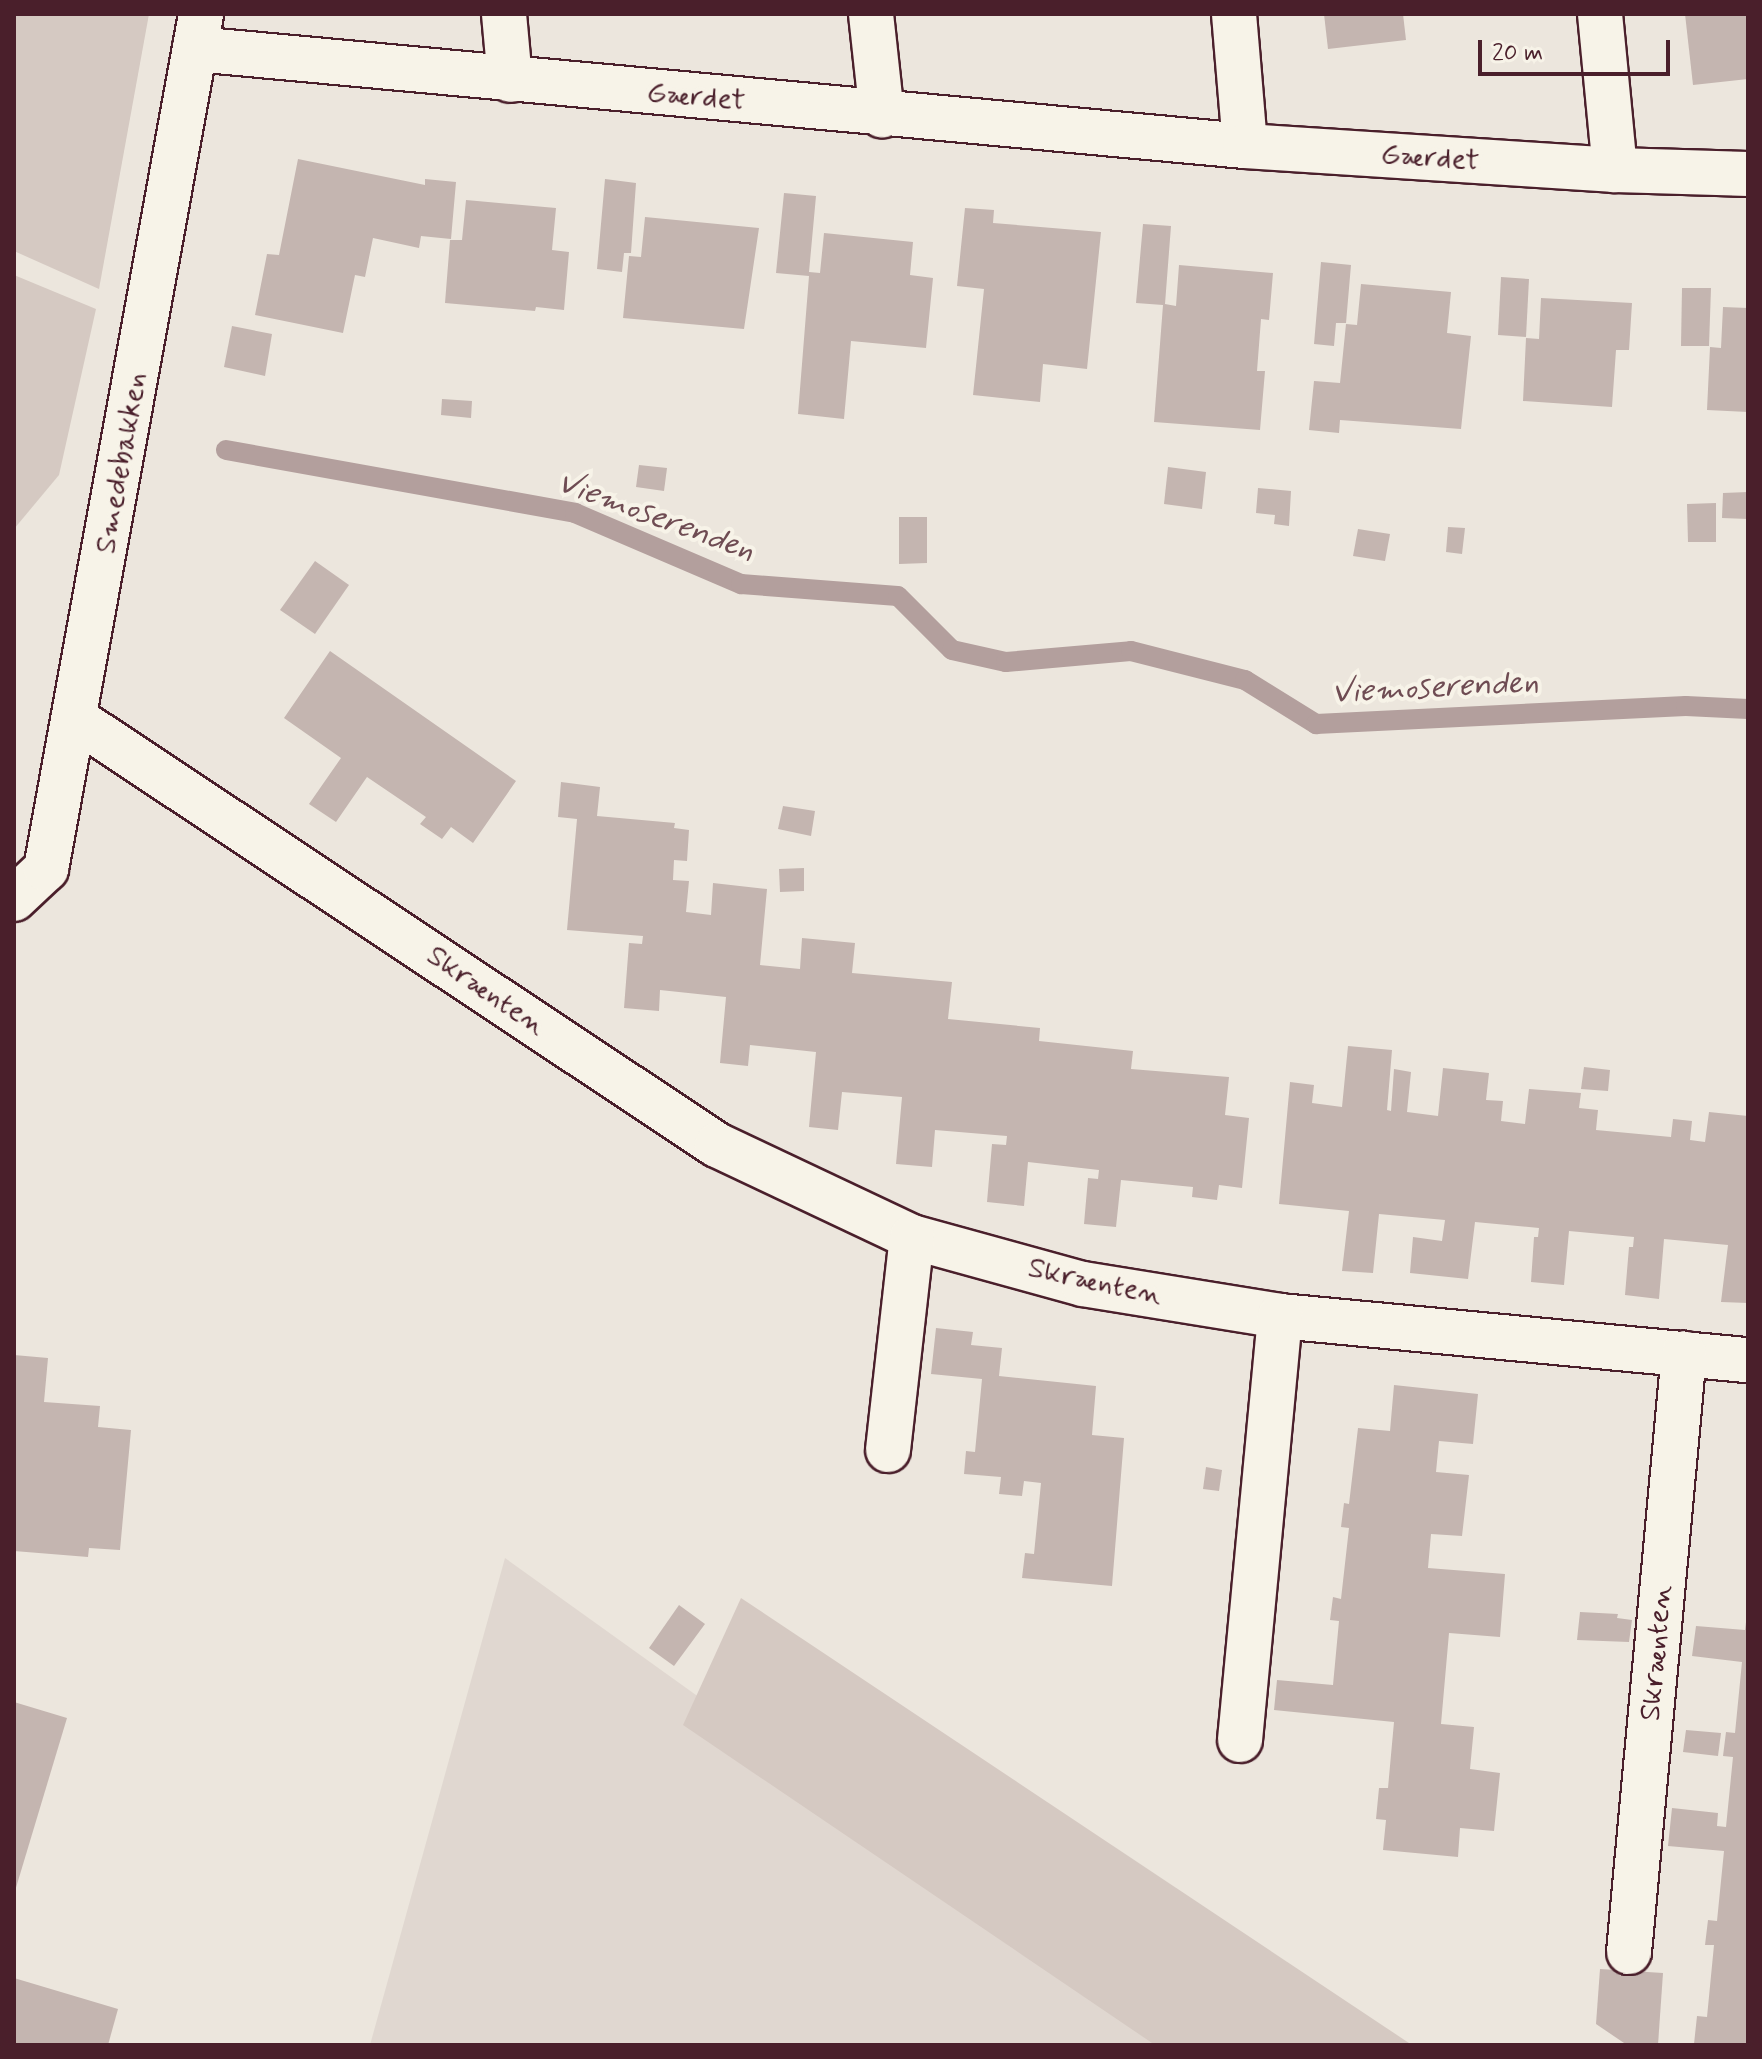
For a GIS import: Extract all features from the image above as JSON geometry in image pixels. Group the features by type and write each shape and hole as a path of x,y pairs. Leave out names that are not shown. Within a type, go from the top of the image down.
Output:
{"street":[{"path":"504,14 510,80"},
{"path":"871,14 882,115"},
{"path":"1234,14 1245,146"},
{"path":"1600,14 1615,170"},
{"name":"Gærdet","path":"198,32 510,80 882,115 1245,146 1615,170 1748,174"},
{"name":"Smedebakken","path":"14,899 46,869 198,32"},
{"name":"Skrænten","path":"74,718 717,1145 912,1237 1083,1284 1280,1316 1748,1360"},
{"path":"888,1450 912,1237"},
{"path":"1240,1740 1280,1316"},
{"name":"Skrænten","path":"1629,1952 1684,1354"}],"shaded area":[{"path":"14,14 149,14 99,289 14,251"},
{"path":"14,275 96,309 59,475 14,529"},
{"path":"505,1558 1184,2045 370,2045"},
{"path":"741,1598 1412,2045 1155,2045 683,1725"}],"building":[{"path":"1324,14 1403,14 1406,40 1328,49"},
{"path":"1685,14 1748,14 1748,79 1693,85"},
{"path":"298,159 425,185 425,179 456,182 451,239 421,236 419,248 373,238 365,277 355,275 343,333 255,315 267,254 279,255"},
{"path":"605,179 636,183 631,253 624,253 622,272 597,269"},
{"path":"784,193 816,196 809,272 820,273 824,233 913,242 910,275 933,278 926,348 851,341 844,419 798,414 809,276 776,273"},
{"path":"466,200 556,208 552,250 569,252 564,310 536,307 535,311 445,303 450,240 462,240"},
{"path":"965,208 994,210 993,223 1101,232 1087,369 1043,364 1040,402 973,395 984,289 957,286"},
{"path":"645,217 759,228 744,329 623,318 629,256 641,257"},
{"path":"1143,224 1171,226 1165,304 1176,306 1179,265 1273,273 1269,320 1261,319 1257,371 1265,371 1260,430 1154,422 1163,305 1136,303"},
{"path":"1321,262 1351,265 1346,323 1336,323 1334,346 1314,344"},
{"path":"1501,277 1529,279 1526,337 1498,335"},
{"path":"1361,284 1451,292 1447,333 1471,336 1461,429 1340,420 1339,433 1309,430 1314,381 1340,383 1346,324 1357,325"},
{"path":"1682,288 1711,288 1709,346 1681,346"},
{"path":"1541,298 1632,303 1629,350 1616,350 1612,407 1523,401 1526,338 1539,339"},
{"path":"1723,307 1748,308 1748,412 1707,410 1710,347 1721,348"},
{"path":"232,326 272,334 265,376 224,367"},
{"path":"442,399 472,401 471,418 441,415"},
{"path":"639,465 667,468 664,491 636,487"},
{"path":"1168,467 1206,472 1202,509 1164,504"},
{"path":"1258,488 1291,491 1289,526 1274,524 1275,515 1256,513"},
{"path":"1748,492 1748,519 1722,518 1723,493"},
{"path":"1716,503 1716,542 1688,542 1687,504"},
{"path":"899,517 927,517 927,563 899,564"},
{"path":"1448,527 1465,528 1462,554 1446,552"},
{"path":"1358,529 1390,534 1385,561 1353,556"},
{"path":"315,561 349,585 315,634 280,610"},
{"path":"330,651 516,781 473,843 451,827 442,839 420,824 426,817 367,777 336,822 309,804 341,758 284,718"},
{"path":"561,782 600,787 597,816 675,823 674,828 689,830 687,861 674,860 673,880 689,881 686,912 711,915 713,883 767,889 760,965 800,969 802,938 855,943 852,973 952,982 948,1019 1040,1028 1039,1041 1133,1051 1131,1069 1229,1077 1225,1115 1249,1118 1242,1188 1219,1185 1217,1200 1192,1197 1193,1187 1121,1180 1116,1227 1084,1224 1088,1178 1098,1179 1099,1170 1028,1162 1024,1206 987,1202 992,1144 1006,1145 1007,1136 935,1130 932,1167 896,1164 902,1097 842,1092 838,1130 809,1127 816,1052 750,1045 748,1066 720,1063 726,997 660,990 659,1011 624,1008 629,943 642,944 643,936 567,930 577,819 558,817"},
{"path":"783,806 815,811 811,836 778,829"},
{"path":"804,868 804,891 780,892 779,869"},
{"path":"1348,1046 1392,1050 1387,1110 1391,1111 1394,1069 1411,1072 1407,1112 1438,1116 1443,1068 1489,1073 1486,1100 1503,1101 1501,1121 1525,1124 1529,1089 1581,1093 1579,1108 1598,1110 1596,1130 1671,1137 1673,1119 1692,1121 1690,1140 1705,1142 1709,1112 1748,1116 1748,1303 1721,1302 1728,1245 1664,1239 1659,1299 1625,1295 1629,1247 1633,1247 1634,1237 1569,1231 1564,1285 1531,1282 1534,1237 1538,1237 1539,1228 1475,1222 1468,1279 1410,1273 1413,1237 1442,1241 1445,1220 1379,1214 1373,1273 1342,1271 1349,1211 1279,1204 1290,1082 1314,1085 1312,1103 1342,1107"},
{"path":"1584,1067 1610,1070 1608,1091 1581,1089"},
{"path":"936,1328 973,1332 971,1345 1002,1348 999,1376 1096,1386 1092,1435 1124,1438 1112,1586 1022,1578 1025,1553 1034,1554 1041,1483 1024,1481 1022,1496 999,1494 1001,1477 964,1474 966,1451 975,1452 982,1379 931,1374"},
{"path":"14,1355 48,1358 44,1402 100,1406 98,1427 131,1430 120,1550 89,1548 88,1557 14,1551"},
{"path":"1394,1385 1478,1394 1473,1444 1439,1441 1436,1472 1469,1475 1462,1536 1431,1534 1428,1568 1505,1574 1500,1637 1449,1633 1441,1724 1474,1727 1470,1769 1500,1773 1494,1831 1460,1828 1458,1857 1383,1850 1386,1820 1376,1819 1379,1788 1388,1788 1394,1722 1274,1710 1277,1680 1333,1685 1339,1621 1330,1620 1333,1597 1341,1599 1349,1528 1341,1527 1344,1503 1349,1504 1358,1428 1390,1431"},
{"path":"1206,1467 1222,1470 1219,1491 1203,1489"},
{"path":"679,1605 705,1624 674,1666 649,1648"},
{"path":"1580,1612 1618,1614 1617,1618 1632,1620 1629,1642 1577,1640"},
{"path":"1746,1622 1748,2045 1694,2044 1697,2016 1707,2017 1714,1945 1705,1945 1708,1920 1717,1921 1724,1851 1668,1846 1672,1808 1718,1813 1717,1826 1726,1827 1733,1757 1723,1756 1726,1732 1735,1733 1742,1662 1692,1656 1696,1626 1745,1630"},
{"path":"14,1702 67,1718 15,1891 14,1891"},
{"path":"1686,1730 1721,1733 1718,1756 1683,1752"},
{"path":"1600,1969 1663,1973 1658,2045 1627,2045 1596,2024"},
{"path":"14,1978 118,2009 108,2045 14,2045"}],"waterway":[{"name":"Viemoserenden","path":"226,450 575,513 741,584 898,596 952,650 1006,662 1131,651 1245,680 1316,724 1686,706 1748,709"}]}
